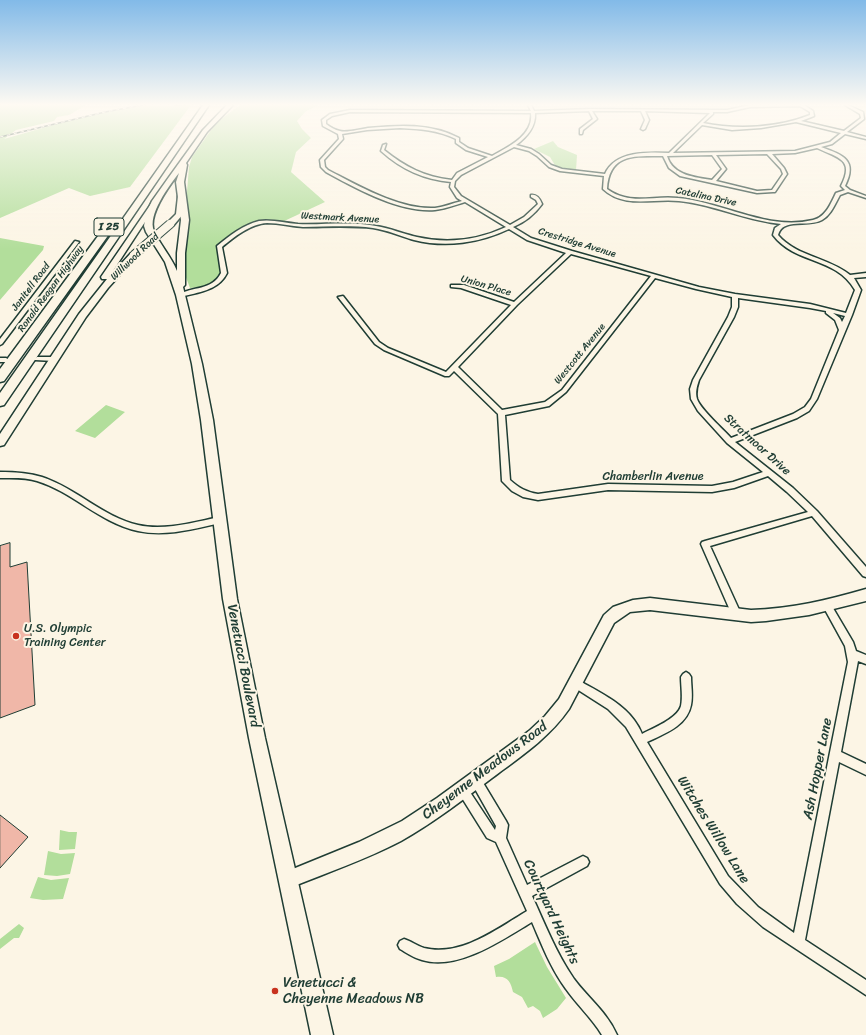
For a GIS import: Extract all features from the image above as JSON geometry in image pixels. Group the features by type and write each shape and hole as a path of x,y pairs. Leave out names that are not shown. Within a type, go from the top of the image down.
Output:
{"highway":[{"path":"146,174 161,153"},
{"name":"Ronald Reagan Highway","path":"0,402 172,153"},
{"name":"Ronald Reagan Highway","path":"0,378 113,221"}],"main road":[{"name":"Venetucci Boulevard","path":"190,153 156,201 150,214 148,226 150,232 169,262 181,295 197,364 206,413 224,558 233,614 257,738 322,1035"},
{"name":"Venetucci Boulevard","path":"181,295 181,252 185,220 180,182 186,159"}],"street":[{"path":"328,153 322,160 323,167 327,171 368,193 414,207 429,209 441,208 465,201"},
{"path":"385,153 419,174 453,181 460,174 498,153"},
{"path":"480,153 491,157"},
{"path":"535,153 550,166 561,170 605,175 610,166 621,159 638,154 700,153"},
{"path":"713,153 724,166 724,170 713,182"},
{"path":"665,154 676,173 757,192 773,191 785,174 784,169 769,153"},
{"path":"833,153 847,163 849,171 843,186 848,191 866,197"},
{"name":"Catalina Drive","path":"605,175 605,189 611,195 621,199 638,201 677,199 784,224"},
{"name":"Crestridge Avenue","path":"453,181 453,191 465,201 508,228 529,238 570,252 654,276 735,296 810,306 849,315"},
{"path":"730,441 794,416 807,409 814,399 858,290 856,285 849,277 828,264 788,247 779,241 775,235 777,229 784,224 807,223 824,218 838,194 848,191"},
{"name":"Willwood Road","path":"82,316 105,286 134,255 170,224 179,214 181,196"},
{"name":"Westmark Avenue","path":"181,295 212,286 219,282 224,274 219,247 258,223 266,222 298,225 368,226 382,228 421,240 449,242 474,239 508,228 523,221 537,210 540,204 538,199 533,196"},
{"name":"Willwood Road","path":"0,442 82,316 116,260 156,201"},
{"name":"Janitell Road","path":"0,343 77,242"},
{"path":"341,297 377,343 386,349 447,375 515,304 570,252"},
{"path":"849,277 866,275"},
{"name":"Westcott Avenue","path":"501,413 547,404 564,391 654,276"},
{"name":"Union Place","path":"453,286 462,286 515,304"},
{"name":"Stratmoor Drive","path":"735,296 732,317 696,380 693,389 694,399 700,409 730,441 814,513 866,573"},
{"name":"Crestridge Avenue","path":"810,306 833,315 840,322 842,331"},
{"path":"37,359 54,359"},
{"path":"455,368 501,413"},
{"name":"Chamberlin Avenue","path":"501,413 506,481 515,489 526,495 538,497 608,487 712,489 734,485 769,473"},
{"path":"0,475 32,477 44,480 59,487 118,522 140,528 174,528 220,520"},
{"path":"736,614 705,544 814,513"},
{"name":"Cheyenne Meadows Road","path":"289,879 372,845 408,827 462,790 535,736 557,715 576,683 609,619 617,611 625,607 637,604 650,604 762,616 787,614 866,596"},
{"name":"Ash Hopper Lane","path":"798,943 852,670 852,654 850,645 827,606"},
{"path":"852,654 866,660"},
{"path":"640,740 682,716 686,702 686,678"},
{"name":"Witches Willow Lane","path":"576,683 622,713 640,740 662,779 724,880 736,895 760,918 866,988"},
{"path":"835,755 866,770"},
{"name":"Courtyard Heights","path":"475,780 502,825 500,838 554,958 563,974 600,1018 610,1035"},
{"name":"Courtyard Heights","path":"462,790 490,834 500,838"},
{"path":"525,893 583,862"},
{"path":"404,945 424,955 446,956 459,953 475,947 534,914"}],"green space":[{"path":"0,153 155,153 130,187 90,196 69,188 0,218"},
{"path":"195,153 296,153 291,172 325,202 280,223 266,222 253,225 224,243 219,250 224,273 213,286 190,288 181,264 189,167"},
{"path":"543,153 573,153 577,155 576,170 556,167 550,157"},
{"path":"0,238 44,246 43,250 0,300"},
{"path":"106,405 125,412 95,438 75,431"},
{"path":"60,830 77,832 75,849 59,850"},
{"path":"48,851 61,854 75,853 70,874 57,876 44,875"},
{"path":"38,877 51,880 69,878 63,899 43,900 30,898"},
{"path":"19,924 24,928 19,938 14,938 0,949 0,939"},
{"path":"535,942 547,967 566,998 557,1009 543,1018 540,1011 533,1006 528,1008 522,997 513,992 511,985 506,978 496,977 494,966 509,959"}],"building":[{"name":"U.S. Olympic Training Center","path":"10,543 10,567 27,562 35,705 0,718 0,546"},
{"path":"0,815 28,837 0,868"}],"place":[{"name":"U.S. Olympic Training Center","path":"16,636"},
{"name":"Venetucci & Cheyenne Meadows NB","path":"275,991"}]}
